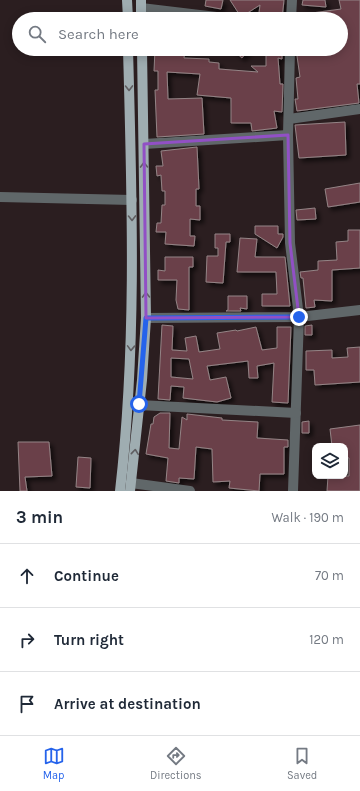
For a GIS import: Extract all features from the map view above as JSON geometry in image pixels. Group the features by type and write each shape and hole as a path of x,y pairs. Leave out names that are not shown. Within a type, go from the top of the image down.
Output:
{"main road":[{"path":"127,0 128,12"},
{"path":"120,491 124,455 131,332 132,200 128,56"},
{"path":"131,487 146,318 142,56"}],"street":[{"path":"291,12 292,0"},
{"path":"141,4 191,12"},
{"path":"290,56 288,135 290,243 299,317 293,491"},
{"path":"289,119 360,109"},
{"path":"144,144 288,135"},
{"path":"0,197 132,200"},
{"path":"146,318 299,317 360,310"},
{"path":"139,404 296,413"},
{"path":"131,487 190,491"}],"highlighted area":[{"path":"288,135 290,243 299,317 146,318 144,144"}],"building":[{"path":"206,0 223,0 221,9 205,6"},
{"path":"230,0 284,0 283,12 259,12 260,5 249,12 238,12"},
{"path":"303,0 325,0 326,7 302,5"},
{"path":"339,0 360,0 360,84 357,84 359,103 297,111 295,99 298,99 296,78 300,77 297,56 348,56 348,12 320,12 341,9"},
{"path":"155,56 184,56 184,58 209,59 209,62 219,63 219,69 258,72 251,66 266,66 266,56 282,56 282,59 278,58 280,84 283,84 282,112 274,111 277,128 252,131 251,123 231,123 231,98 197,95 200,74 167,72 168,99 202,98 204,134 157,137 155,90 158,90 158,71 154,71"},
{"path":"345,122 346,155 299,158 295,125"},
{"path":"197,147 199,189 196,189 196,206 200,206 200,220 190,219 190,236 195,236 194,246 165,244 166,232 156,232 157,223 161,223 162,205 165,205 165,191 162,191 161,175 157,176 156,166 163,166 161,151"},
{"path":"360,183 360,202 328,207 325,189"},
{"path":"315,208 316,219 297,220 296,210"},
{"path":"255,226 278,226 278,234 283,234 283,237 277,248 255,234"},
{"path":"348,230 360,230 360,268 332,270 332,301 314,300 315,307 306,308 303,278 301,278 300,272 318,270 318,261 337,260 336,242 348,241"},
{"path":"215,234 230,234 230,242 226,242 223,283 206,282 207,256 218,256 218,248 215,248"},
{"path":"240,238 257,239 255,257 285,257 290,306 262,306 262,294 277,294 276,272 237,272"},
{"path":"165,257 193,257 193,267 189,267 189,310 178,309 176,300 177,280 158,280 158,270 165,271"},
{"path":"228,296 247,296 247,309 240,308 241,311 226,311 228,310"},
{"path":"162,325 173,326 172,350 187,351 185,338 196,336 199,352 220,349 217,333 256,327 262,350 277,348 277,327 291,327 288,403 272,402 274,363 257,366 258,378 249,378 248,361 207,366 210,380 226,377 231,398 217,402 183,398 184,387 171,386 170,400 158,399","holes":["171,358 189,359 193,379 171,377"]},
{"path":"312,325 312,335 305,335 305,326"},
{"path":"360,347 360,382 315,385 314,370 306,370 306,351 332,350 332,358 348,357 347,348"},
{"path":"160,413 170,413 169,448 179,449 182,417 187,420 187,414 222,418 222,420 258,422 257,438 288,440 288,447 284,447 284,474 260,474 259,491 229,488 230,481 213,482 212,449 196,447 194,479 179,478 179,483 166,481 168,458 146,454 151,424 153,424 154,417"},
{"path":"309,421 309,433 302,433 302,422"},
{"path":"360,425 360,491 327,491 328,479 348,479 349,476 348,443 332,443 330,429"},
{"path":"18,442 49,442 52,476 25,477 27,491 20,491"},
{"path":"78,457 91,458 90,488 76,487"}],"route":[{"path":"139,404 146,318 299,317"}]}
